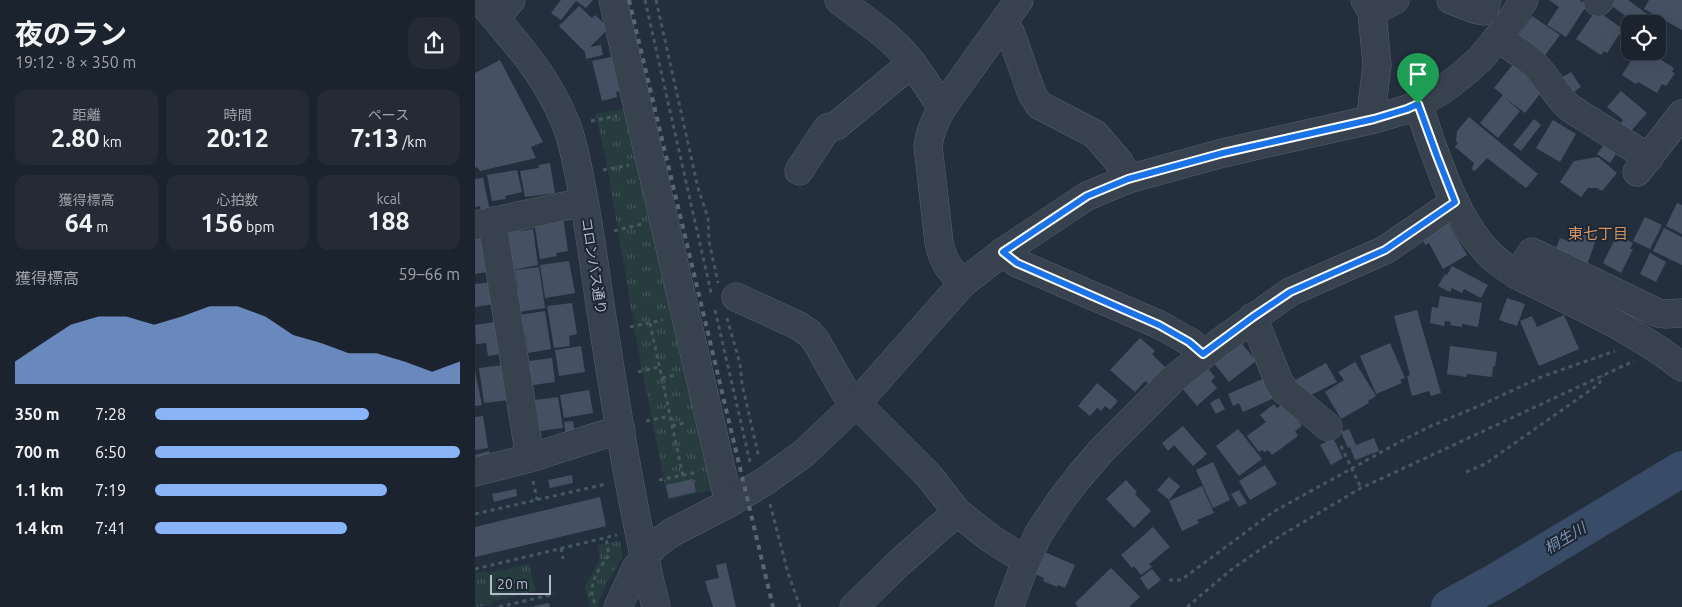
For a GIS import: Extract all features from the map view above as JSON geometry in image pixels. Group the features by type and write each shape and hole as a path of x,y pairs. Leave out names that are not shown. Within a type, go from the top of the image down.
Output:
{"street":[{"path":"613,0 729,503"},
{"path":"839,0 893,43 912,63 942,108"},
{"path":"963,284 949,269 942,257 928,146 933,124 942,108 1019,0"},
{"path":"1451,0 1474,9 1486,5 1510,46 1540,70 1560,100 1643,165 1682,114"},
{"path":"617,607 637,568 656,544 671,533 729,503 776,474 803,454 857,403 963,284 1003,252 1087,196 1128,179 1223,153 1374,119 1418,104 1441,91 1479,59 1502,33 1524,0"},
{"path":"1374,119 1371,106 1377,65 1378,4"},
{"name":"コロンバス通り","path":"495,6 546,83 566,124 572,145 584,202 644,558 656,607"},
{"path":"1002,24 1011,34 1031,94 1039,105 1095,134 1119,162 1128,179"},
{"path":"799,172 829,127 836,126 912,63"},
{"path":"1418,104 1455,202 1483,248 1517,275 1635,348 1674,361"},
{"path":"530,458 484,223 584,202"},
{"path":"1009,607 1025,561 1039,533 1078,478 1143,408 1172,380 1203,354 1290,292 1385,250 1455,202"},
{"path":"1003,252 1017,263 1159,325 1189,342 1203,354"},
{"path":"1517,275 1532,252 1670,313"},
{"path":"722,303 799,326 809,334 816,341 839,384 929,476 957,512 990,538 1025,561"},
{"path":"1253,317 1279,382 1285,391 1328,427"},
{"path":"475,472 530,458 621,430"},
{"path":"854,607 899,563 957,512"}],"path":[{"path":"645,0 722,303 740,364 742,384 761,466"},
{"path":"656,0 694,171 708,218 709,241 751,462 744,463"},
{"path":"603,170 634,163"},
{"path":"613,230 648,223"},
{"path":"630,327 669,319"},
{"path":"650,323 683,476"},
{"path":"1169,580 1181,580 1273,512 1431,426 1541,377 1623,347 1635,348"},
{"path":"1187,607 1232,569 1280,536 1361,488 1603,375 1635,348"},
{"path":"638,372 659,367"},
{"path":"662,378 681,373"},
{"path":"1466,472 1485,464 1599,384 1603,375"},
{"path":"646,421 670,416"},
{"path":"672,426 692,421"},
{"path":"1353,470 1361,488"},
{"path":"659,480 703,471"},
{"path":"475,514 611,483"},
{"path":"769,501 788,573 800,607"},
{"path":"475,569 622,533"},
{"path":"597,607 593,599 591,586 609,554 606,537"},
{"path":"561,548 563,559"},
{"path":"499,607 554,594"}],"green space":[{"path":"629,108 716,489 668,500 638,349 606,159 595,114"},
{"path":"620,541 623,556 606,585 597,607 590,607 585,586 600,559 597,545"},
{"path":"529,564 536,591 492,602 491,605 475,607 475,573 486,571 489,573"}],"building":[{"path":"561,0 593,0 586,8 576,1 561,20 551,13"},
{"path":"1549,0 1579,0 1587,5 1566,37 1547,25 1559,7"},
{"path":"1608,0 1628,0 1648,15 1624,15 1612,6 1610,9 1604,5"},
{"path":"1649,0 1682,0 1682,30 1666,21 1666,15 1655,15 1644,9"},
{"path":"579,6 592,18 595,15 609,28 590,47 601,45 603,55 586,59 585,52 559,26"},
{"path":"1596,10 1621,28 1621,32 1607,53 1604,51 1601,55 1576,39"},
{"path":"1532,16 1560,35 1543,58 1516,39"},
{"path":"616,56 624,90 616,92 617,97 602,101 592,61"},
{"path":"500,60 543,142 531,147 536,158 480,171 477,167 475,168 475,73"},
{"path":"1631,60 1661,60 1674,68 1672,72 1675,73 1666,86 1662,84 1657,93 1638,82 1636,84 1622,75"},
{"path":"1514,63 1543,90 1525,113 1504,97 1520,111 1498,138 1480,123 1503,95 1494,88"},
{"path":"1571,72 1581,87 1566,97 1556,81"},
{"path":"1621,91 1647,113 1630,132 1620,124 1623,120 1607,107"},
{"path":"1469,117 1538,174 1526,188 1487,158 1473,171 1474,163 1455,147 1458,143 1456,141 1457,131"},
{"path":"1534,119 1541,125 1521,151 1513,145"},
{"path":"1553,120 1576,134 1560,162 1536,148"},
{"path":"1606,142 1618,151 1610,163 1597,154"},
{"path":"1598,157 1617,173 1602,191 1597,188 1588,188 1581,197 1560,182 1574,161"},
{"path":"550,163 555,193 525,197 520,171 539,168 538,165"},
{"path":"517,170 522,192 505,196 506,199 492,201 487,175"},
{"path":"483,178 490,211 481,212 480,206 475,207 475,179"},
{"path":"1677,203 1682,205 1682,234 1666,226"},
{"path":"563,217 568,251 556,253 557,256 540,259 534,222"},
{"path":"1645,217 1662,225 1650,249 1633,241"},
{"path":"1448,222 1467,255 1443,269 1429,243 1425,245 1422,236"},
{"path":"520,224 521,231 533,229 538,265 507,271 503,247 510,246 507,226"},
{"path":"1574,225 1598,234 1587,265 1554,253 1560,238 1569,241"},
{"path":"1664,228 1682,237 1682,265 1653,251"},
{"path":"1617,235 1633,243 1630,249 1633,249 1621,273 1603,263"},
{"path":"482,236 487,272 475,274 475,237"},
{"path":"1650,253 1666,262 1656,282 1640,274"},
{"path":"569,261 575,293 545,298 540,265"},
{"path":"1452,266 1488,285 1481,298 1464,289 1462,293 1452,288 1450,292 1438,286"},
{"path":"539,267 545,308 519,312 515,270"},
{"path":"492,282 495,304 475,307 475,284"},
{"path":"1440,296 1482,303 1478,327 1462,324 1462,327 1450,325 1451,322 1445,321 1444,326 1430,323 1432,307 1438,308"},
{"path":"1507,298 1525,304 1517,326 1499,320"},
{"path":"572,303 577,334 569,336 570,346 554,348 547,306"},
{"path":"1417,310 1441,393 1431,396 1429,391 1412,396 1407,376 1410,375 1394,316"},
{"path":"545,311 551,349 528,353 525,333 523,334 519,315"},
{"path":"1564,315 1579,349 1539,366 1520,321 1532,316 1537,327"},
{"path":"501,321 507,353 488,356 486,343 476,344 475,325"},
{"path":"1140,338 1155,351 1152,354 1166,368 1150,385 1145,381 1135,392 1110,370"},
{"path":"1240,341 1256,361 1229,382 1213,362"},
{"path":"1390,343 1405,378 1400,380 1402,383 1376,394 1360,356"},
{"path":"581,346 585,372 559,376 555,350"},
{"path":"1450,346 1497,352 1492,377 1467,374 1466,377 1447,374"},
{"path":"552,358 555,382 526,386 522,362"},
{"path":"1355,362 1376,396 1368,401 1369,403 1341,419 1325,392 1344,380 1338,372"},
{"path":"1326,363 1337,382 1305,398 1295,380"},
{"path":"505,365 510,400 484,403 479,368"},
{"path":"1206,366 1215,377 1211,381 1217,388 1197,406 1181,387"},
{"path":"475,371 482,405 475,406"},
{"path":"1265,378 1274,398 1243,412 1239,403 1233,406 1228,394"},
{"path":"1097,383 1118,401 1110,410 1105,406 1101,411 1097,408 1090,416 1078,406"},
{"path":"589,390 593,413 564,418 560,395"},
{"path":"558,397 563,428 540,431 535,400"},
{"path":"1219,398 1225,409 1216,414 1210,403"},
{"path":"1285,403 1302,426 1295,431 1298,436 1272,455 1268,450 1259,452 1247,436 1266,422 1260,415 1274,404 1277,408"},
{"path":"483,416 488,448 475,450 475,417"},
{"path":"573,421 575,434 566,436 564,422"},
{"path":"1183,426 1207,454 1193,466 1174,445 1168,451 1162,443"},
{"path":"1238,429 1262,459 1239,476 1216,446"},
{"path":"1349,429 1356,445 1374,438 1379,451 1355,460 1341,432"},
{"path":"1333,438 1343,458 1331,465 1320,445"},
{"path":"489,451 491,458 477,462 475,455"},
{"path":"1213,462 1230,500 1213,508 1196,470"},
{"path":"1265,465 1277,484 1250,500 1239,481"},
{"path":"572,475 573,483 550,488 548,480"},
{"path":"1169,477 1180,486 1169,500 1157,490"},
{"path":"693,479 696,492 669,498 666,485"},
{"path":"1126,480 1137,492 1135,494 1151,511 1134,528 1106,499"},
{"path":"1202,486 1214,513 1197,520 1199,523 1182,531 1169,501"},
{"path":"516,489 517,496 494,502 492,494"},
{"path":"1239,490 1247,503 1239,507 1231,494"},
{"path":"600,497 606,526 475,557 475,527"},
{"path":"1153,527 1170,547 1149,564 1152,567 1141,575 1121,555"},
{"path":"1042,551 1075,565 1065,588 1043,581 1044,578 1033,573"},
{"path":"726,563 736,607 713,607 705,581 719,578 716,565"},
{"path":"1111,568 1140,597 1129,607 1078,607 1075,603"},
{"path":"1152,569 1161,580 1148,590 1140,578"},
{"path":"549,603 550,607 534,607 534,606"}],"waterway":[{"name":"桐生川","path":"1449,607 1503,577 1682,469"}],"railway":[{"path":"629,0 773,607"}],"district":[{"name":"東七丁目","path":"1598,233"}],"route":[{"path":"1418,104 1455,202 1400,242 1290,292 1203,354 1189,342 1159,325 1017,263 1003,252 1087,196 1128,179 1223,153 1374,119 1418,104"}]}
